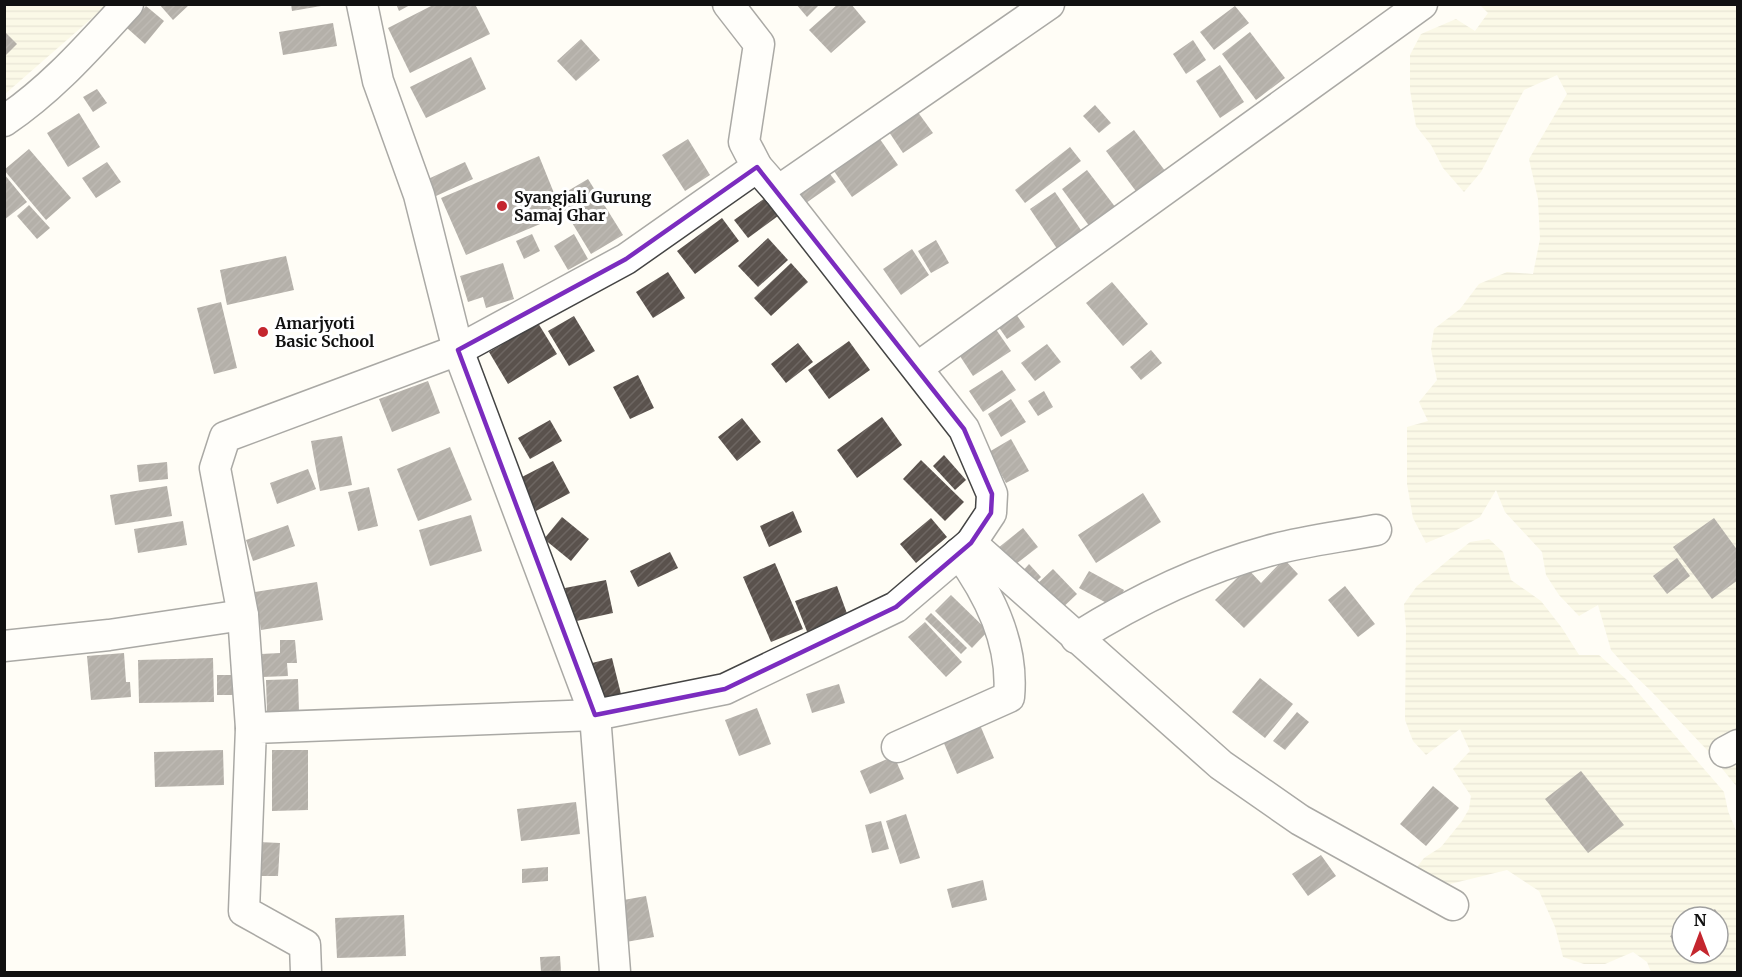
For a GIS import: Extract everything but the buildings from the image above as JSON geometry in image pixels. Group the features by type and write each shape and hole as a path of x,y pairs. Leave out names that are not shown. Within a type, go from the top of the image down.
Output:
{"street":[{"path":"4,122 30,104 128,4"},
{"path":"362,4 378,81 419,195 458,350 595,715 615,972"},
{"path":"251,728 595,715 725,689 896,607 965,548 992,513 992,494 964,429 757,167 744,142 759,44 728,4"},
{"path":"778,191 1049,4"},
{"path":"917,368 1422,4"},
{"path":"306,972 305,945 244,911 251,728 243,615 215,468 225,437 458,350 626,259 757,167"},
{"path":"1076,638 1116,613 1205,572 1268,550 1376,530"},
{"path":"965,548 1076,638 1221,765 1300,820 1453,905"},
{"path":"897,747 1009,697 1011,675 1001,628 965,548"},
{"path":"4,646 109,635 243,615"}],"highlighted area":[{"path":"757,167 964,429 992,494 991,513 971,543 896,607 725,689 595,715 458,350 626,259"}],"shaded area":[{"path":"5,5 107,5 5,94"},
{"path":"1480,5 1737,5 1737,787 1707,750 1611,650 1598,605 1579,616 1559,595 1546,575 1542,552 1505,512 1496,490 1480,517 1453,532 1426,543 1413,518 1407,484 1407,427 1428,421 1419,402 1437,380 1431,349 1434,329 1460,309 1479,284 1507,272 1533,274 1540,239 1538,199 1529,159 1567,94 1557,75 1524,90 1481,172 1464,192 1443,168 1431,145 1416,126 1410,90 1410,55 1421,34 1456,19 1475,31 1488,13"},
{"path":"1489,539 1503,552 1511,580 1541,601 1579,655 1599,655 1627,680 1724,792 1728,811 1737,833 1737,969 1728,972 1651,972 1647,962 1633,952 1605,964 1584,964 1563,957 1555,927 1539,891 1507,870 1446,885 1414,871 1424,858 1441,847 1462,821 1469,809 1471,796 1453,769 1470,751 1460,729 1426,755 1413,741 1405,720 1404,604 1417,586 1470,542"}],"place":[{"name":"Syangjali Gurung Samaj Ghar","path":"502,206"},
{"name":"Amarjyoti Basic School","path":"263,332"}]}
